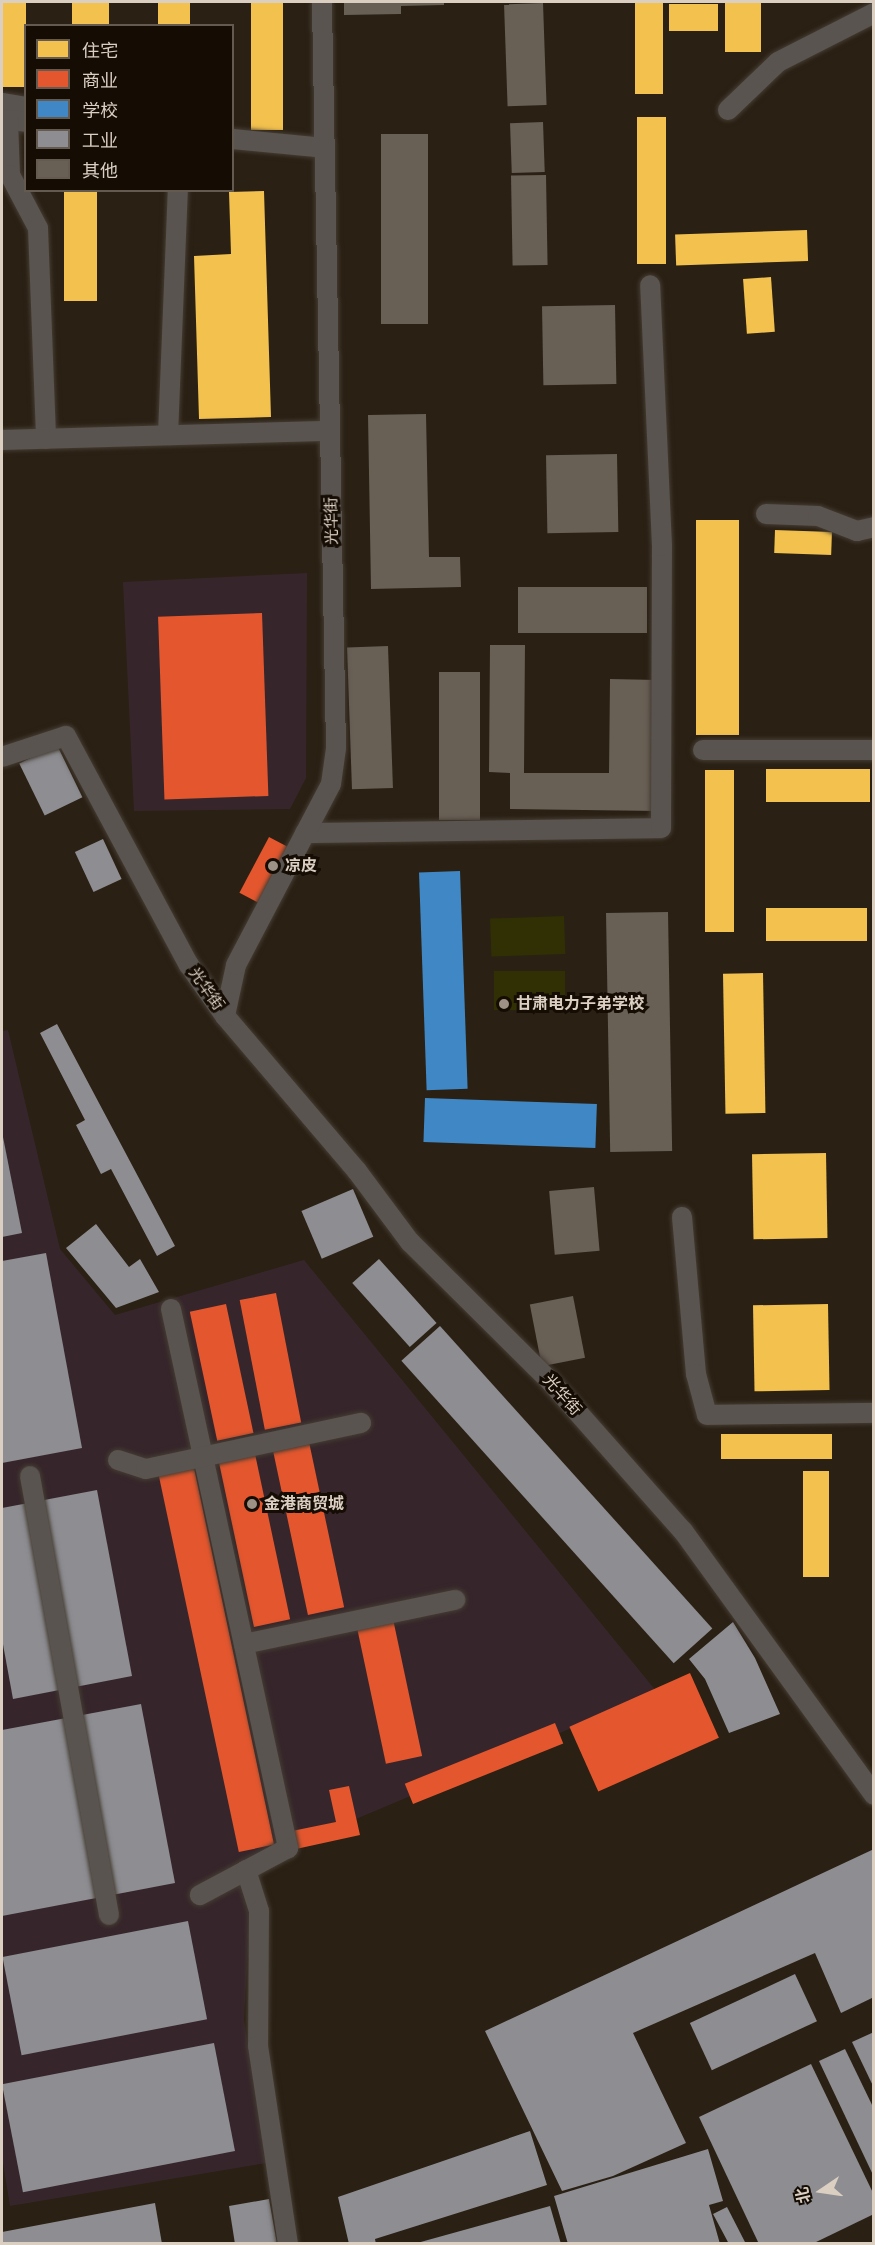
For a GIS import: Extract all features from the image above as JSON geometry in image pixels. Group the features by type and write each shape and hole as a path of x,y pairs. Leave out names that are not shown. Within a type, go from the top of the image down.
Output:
{"street":[{"name":"光华街","path":"225,1016 236,965 331,784 336,748 322,2"},
{"path":"728,110 777,62 873,13"},
{"path":"24,107 9,116 10,175 38,228 46,439"},
{"path":"234,139 325,148"},
{"path":"168,435 178,192"},
{"path":"304,833 661,828 662,546 650,285"},
{"path":"2,440 330,431"},
{"path":"766,514 818,516 857,531 873,527"},
{"name":"光华街","path":"2,757 66,736 189,965 225,1016 357,1171 410,1242 551,1382 683,1531 873,1795"},
{"path":"703,750 873,750"},
{"path":"682,1217 696,1374 707,1415 873,1413"},
{"path":"171,1309 288,1848 200,1895"},
{"path":"118,1460 146,1468 361,1423"},
{"path":"30,1476 109,1915"},
{"path":"244,1644 455,1600"},
{"path":"246,1870 260,1911 258,2046 288,2244"}],"shaded area":[{"path":"307,573 306,778 290,809 134,811 123,582"},
{"path":"564,916 565,954 491,957 490,919"},
{"path":"494,971 565,971 565,1010 494,1010"},
{"name":"金港商贸城","path":"8,1030 60,1249 115,1315 304,1260 657,1692 235,1870 250,1917 244,2020 266,2163 10,2206 2,2157 2,1031"}],"building: 住宅":[{"path":"2,2 26,2 24,87 2,87"},
{"path":"72,2 109,2 109,24 72,24"},
{"path":"158,2 190,2 190,24 158,24"},
{"path":"251,2 283,2 283,130 251,130"},
{"path":"635,2 663,2 663,94 635,94"},
{"path":"725,2 761,2 761,52 725,52"},
{"path":"669,4 718,4 718,31 669,31"},
{"path":"637,117 666,117 666,264 637,264"},
{"path":"264,191 271,417 199,419 194,256 231,254 229,192"},
{"path":"64,192 97,192 97,301 64,301"},
{"path":"807,230 808,261 676,266 675,235"},
{"path":"771,277 775,332 747,334 743,279"},
{"path":"696,520 739,520 739,735 696,735"},
{"path":"775,530 832,532 831,555 774,553"},
{"path":"766,769 870,769 870,802 766,802"},
{"path":"705,770 734,770 734,932 705,932"},
{"path":"766,908 867,908 867,941 766,941"},
{"path":"763,973 765,1113 725,1114 723,974"},
{"path":"826,1153 827,1238 753,1239 752,1154"},
{"path":"828,1304 830,1390 755,1391 753,1305"},
{"path":"721,1434 832,1434 832,1459 721,1459"},
{"path":"803,1471 829,1471 829,1577 803,1577"}],"building: 商业":[{"path":"262,613 268,796 164,800 158,617"},
{"path":"269,837 288,847 258,902 239,893"},
{"path":"276,1293 301,1423 265,1430 240,1300"},
{"path":"226,1304 253,1433 217,1441 190,1312"},
{"path":"309,1442 344,1607 308,1615 273,1450"},
{"path":"255,1454 290,1619 254,1627 219,1462"},
{"path":"194,1468 274,1845 239,1852 159,1475"},
{"path":"393,1619 422,1756 386,1764 357,1627"},
{"path":"690,1673 719,1738 598,1792 569,1727"},
{"path":"555,1723 563,1743 413,1804 405,1784"},
{"path":"349,1786 360,1835 296,1849 292,1831 336,1822 329,1790"}],"building: 学校":[{"path":"460,871 468,1089 427,1090 419,872"},
{"path":"425,1098 597,1104 595,1148 423,1142"}],"building: 工业":[{"path":"57,745 82,797 45,816 19,763"},
{"path":"103,839 122,879 93,892 75,852"},
{"path":"57,1024 175,1246 157,1256 111,1169 101,1174 76,1125 85,1120 40,1033"},
{"path":"2,1132 22,1233 2,1237"},
{"path":"353,1189 373,1237 322,1259 301,1211"},
{"path":"96,1224 129,1267 140,1259 159,1292 116,1308 66,1248"},
{"path":"46,1253 82,1448 2,1463 2,1261"},
{"path":"379,1259 437,1323 410,1347 352,1283"},
{"path":"440,1326 712,1628 674,1663 401,1361"},
{"path":"97,1490 132,1676 13,1699 2,1639 2,1508"},
{"path":"733,1622 755,1658 780,1714 729,1733 705,1679 689,1659"},
{"path":"141,1704 175,1883 2,1916 2,1730"},
{"path":"874,1849 874,1997 841,2013 815,1953 633,2033 686,2143 613,2176 562,2191 485,2031"},
{"path":"188,1921 207,2019 22,2055 2,1957"},
{"path":"795,1974 817,2021 712,2070 690,2023"},
{"path":"874,2032 874,2088 852,2042"},
{"path":"214,2043 235,2151 23,2192 2,2084"},
{"path":"845,2049 874,2109 874,2177 819,2061"},
{"path":"811,2064 874,2195 874,2214 812,2244 759,2244 699,2117"},
{"path":"530,2131 547,2185 375,2239 376,2244 349,2244 338,2197"},
{"path":"708,2149 723,2201 709,2205 720,2244 568,2244 554,2196"},
{"path":"269,2199 277,2244 235,2244 229,2206"},
{"path":"155,2203 162,2244 2,2244 2,2232"},
{"path":"550,2206 561,2244 417,2244 417,2243"},
{"path":"727,2207 746,2244 729,2244 713,2214"}],"building: 其他":[{"path":"344,2 444,2 444,5 401,6 401,14 344,15"},
{"path":"543,3 547,105 508,106 504,4"},
{"path":"543,122 545,172 512,173 510,123"},
{"path":"381,134 428,134 428,324 381,324"},
{"path":"546,175 548,265 513,266 511,176"},
{"path":"615,305 616,384 543,385 542,306"},
{"path":"426,414 429,557 460,557 461,587 371,589 368,415"},
{"path":"617,454 618,532 547,533 546,455"},
{"path":"518,587 647,587 647,633 518,633"},
{"path":"490,645 525,645 524,773 609,773 610,679 658,680 657,811 510,809 510,773 489,772"},
{"path":"388,646 393,788 352,789 347,647"},
{"path":"439,672 480,672 480,820 439,820"},
{"path":"668,912 672,1151 610,1152 606,913"},
{"path":"594,1187 600,1251 555,1255 549,1191"},
{"path":"573,1296 585,1358 542,1366 530,1304"}],"place":[{"name":"凉皮","path":"273,866"},
{"name":"甘肃电力子弟学校","path":"504,1004"},
{"name":"金港商贸城","path":"252,1504"}]}
